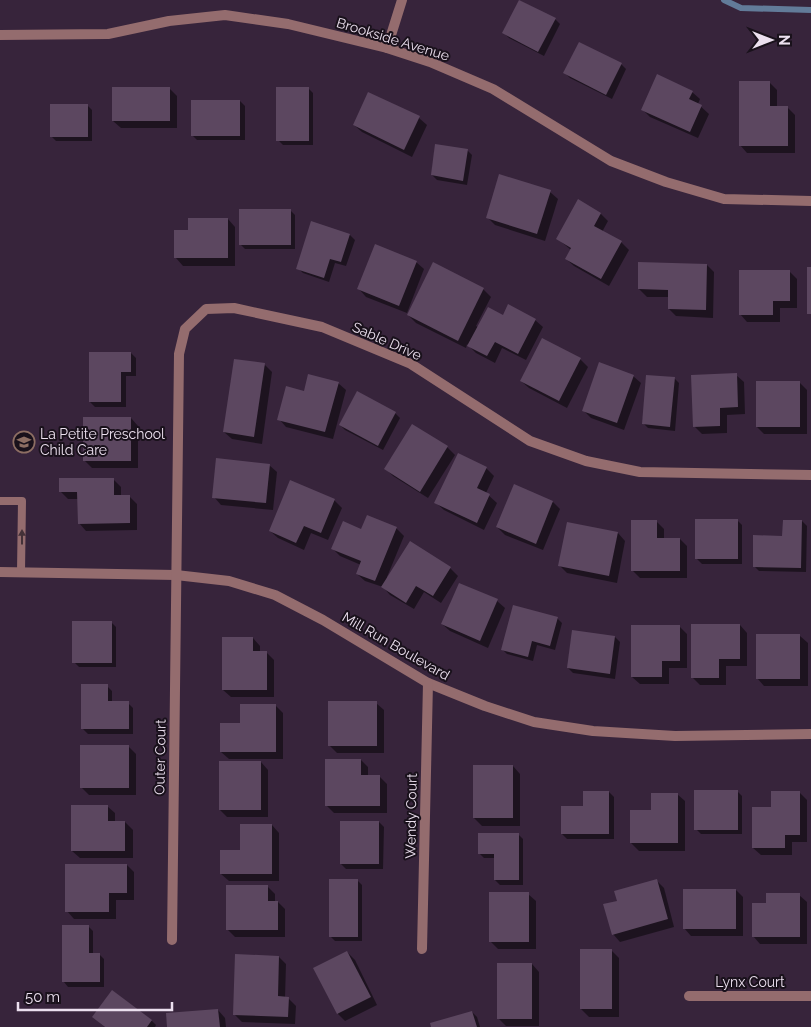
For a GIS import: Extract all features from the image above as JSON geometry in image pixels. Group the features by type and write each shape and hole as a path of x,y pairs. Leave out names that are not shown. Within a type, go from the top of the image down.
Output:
{"street":[{"path":"386,48 402,0"},
{"name":"Brookside Avenue","path":"0,35 108,34 169,20 225,14 288,24 386,48 430,62 492,89 611,161 666,182 724,199 811,201"},
{"name":"Sable Drive","path":"176,574 178,354 185,329 206,309 234,308 322,327 411,364 530,441 586,461 640,472 811,475"},
{"name":"Mill Run Boulevard","path":"0,572 176,574 229,582 275,595 323,620 428,683 485,706 534,722 593,731 675,736 811,734"},
{"name":"Outer Court","path":"172,940 176,574"},
{"name":"Wendy Court","path":"422,949 428,683"},
{"name":"Lynx Court","path":"689,996 811,996"}],"lane":[{"path":"0,501 22,501 22,572"}],"building":[{"path":"519,0 556,18 538,52 502,33"},
{"path":"579,42 622,63 606,95 563,73"},
{"path":"657,74 693,91 689,99 702,105 690,132 641,110"},
{"path":"739,81 770,81 770,106 788,106 788,146 739,146"},
{"path":"112,87 170,87 170,121 112,121"},
{"path":"276,87 309,87 309,141 276,141"},
{"path":"368,92 420,116 404,150 353,125"},
{"path":"191,100 240,100 240,136 191,136"},
{"path":"50,104 88,104 88,137 50,137"},
{"path":"435,144 468,149 463,181 431,175"},
{"path":"499,174 551,190 537,234 486,218"},
{"path":"578,199 601,213 594,226 622,241 601,279 565,259 571,248 556,239"},
{"path":"239,209 291,209 291,245 239,245"},
{"path":"188,218 228,218 228,258 174,258 174,230 188,230"},
{"path":"311,221 350,234 341,262 330,259 324,278 296,269"},
{"path":"375,244 417,261 399,306 357,289"},
{"path":"433,262 484,288 458,341 407,315"},
{"path":"638,262 707,264 706,310 668,309 668,290 638,289"},
{"path":"807,267 811,267 811,314 807,314"},
{"path":"739,270 790,270 790,301 773,301 773,315 739,315"},
{"path":"508,304 536,319 518,354 495,342 487,356 467,346 488,307 503,315"},
{"path":"542,338 581,358 559,401 520,381"},
{"path":"89,352 131,352 131,372 121,372 121,402 89,402"},
{"path":"234,359 265,363 254,437 223,432"},
{"path":"599,362 634,375 617,423 582,411"},
{"path":"737,373 738,407 720,408 720,426 693,427 691,375"},
{"path":"308,374 339,382 325,432 277,420 286,386 304,391"},
{"path":"646,375 675,377 670,427 642,424"},
{"path":"756,381 800,381 800,427 756,427"},
{"path":"357,391 396,412 378,446 339,425"},
{"path":"83,417 131,417 131,461 83,461"},
{"path":"412,424 448,446 420,492 384,469"},
{"path":"458,453 487,467 477,488 490,494 477,523 434,503"},
{"path":"216,458 270,464 266,503 212,498"},
{"path":"59,478 114,478 114,495 130,495 130,523 78,524 77,492 59,492"},
{"path":"290,480 335,499 321,533 304,526 296,543 269,531"},
{"path":"514,484 553,501 536,544 496,527"},
{"path":"367,515 397,527 375,581 356,574 361,561 331,549 343,521 361,529"},
{"path":"695,519 738,519 738,559 695,559"},
{"path":"631,520 657,520 657,538 680,538 680,571 631,571"},
{"path":"783,520 802,520 801,568 753,567 753,535 782,536"},
{"path":"567,522 618,532 609,576 558,566"},
{"path":"410,541 451,567 433,596 416,586 406,603 381,587"},
{"path":"459,583 498,599 480,641 441,624"},
{"path":"513,605 558,617 550,646 532,641 528,657 501,650"},
{"path":"72,621 112,621 112,663 72,663"},
{"path":"691,624 740,624 740,659 719,659 719,678 691,678"},
{"path":"631,625 680,625 680,661 662,661 662,677 631,677"},
{"path":"572,630 615,636 610,674 567,668"},
{"path":"756,634 800,634 800,679 756,679"},
{"path":"222,637 253,637 253,651 267,651 267,690 222,690"},
{"path":"81,684 108,684 108,701 129,701 129,729 81,729"},
{"path":"328,701 377,701 377,746 328,746"},
{"path":"240,704 276,704 276,752 220,752 220,723 240,723"},
{"path":"80,745 129,745 129,788 80,788"},
{"path":"325,759 361,759 361,775 380,775 380,806 325,806"},
{"path":"219,761 261,761 261,810 219,810"},
{"path":"473,765 513,765 513,818 473,818"},
{"path":"694,790 738,790 738,830 694,830"},
{"path":"583,791 609,791 609,834 561,834 561,806 583,806"},
{"path":"771,791 800,791 800,835 785,835 785,848 752,848 752,807 771,807"},
{"path":"651,793 678,793 678,843 630,843 630,810 651,810"},
{"path":"71,805 108,805 108,821 125,821 125,851 71,851"},
{"path":"340,821 379,821 379,864 340,864"},
{"path":"240,824 272,824 272,874 220,874 220,850 240,850"},
{"path":"478,833 519,833 519,880 494,880 494,854 478,854"},
{"path":"65,864 127,864 127,893 109,893 109,912 65,912"},
{"path":"329,879 358,879 358,937 329,937"},
{"path":"657,879 668,919 612,935 603,904 617,901 614,891"},
{"path":"226,885 268,885 268,901 278,901 278,930 226,930"},
{"path":"683,889 736,889 736,929 683,929"},
{"path":"489,892 529,892 529,942 489,942"},
{"path":"766,893 800,893 800,937 752,937 752,903 766,903"},
{"path":"62,925 89,925 89,953 100,953 100,982 62,982"},
{"path":"580,949 612,949 612,1009 580,1009"},
{"path":"347,951 371,997 337,1014 313,968"},
{"path":"235,954 279,956 278,996 289,997 288,1017 233,1015"},
{"path":"497,963 532,963 532,1019 497,1019"},
{"path":"112,990 152,1020 147,1027 105,1027 92,1017"},
{"path":"218,1009 220,1027 167,1027 166,1013"},
{"path":"472,1011 477,1027 431,1027 430,1023"}],"waterway":[{"path":"724,0 741,8 811,10"}],"place":[{"name":"La Petite Preschool Child Care","path":"24,442"}]}
